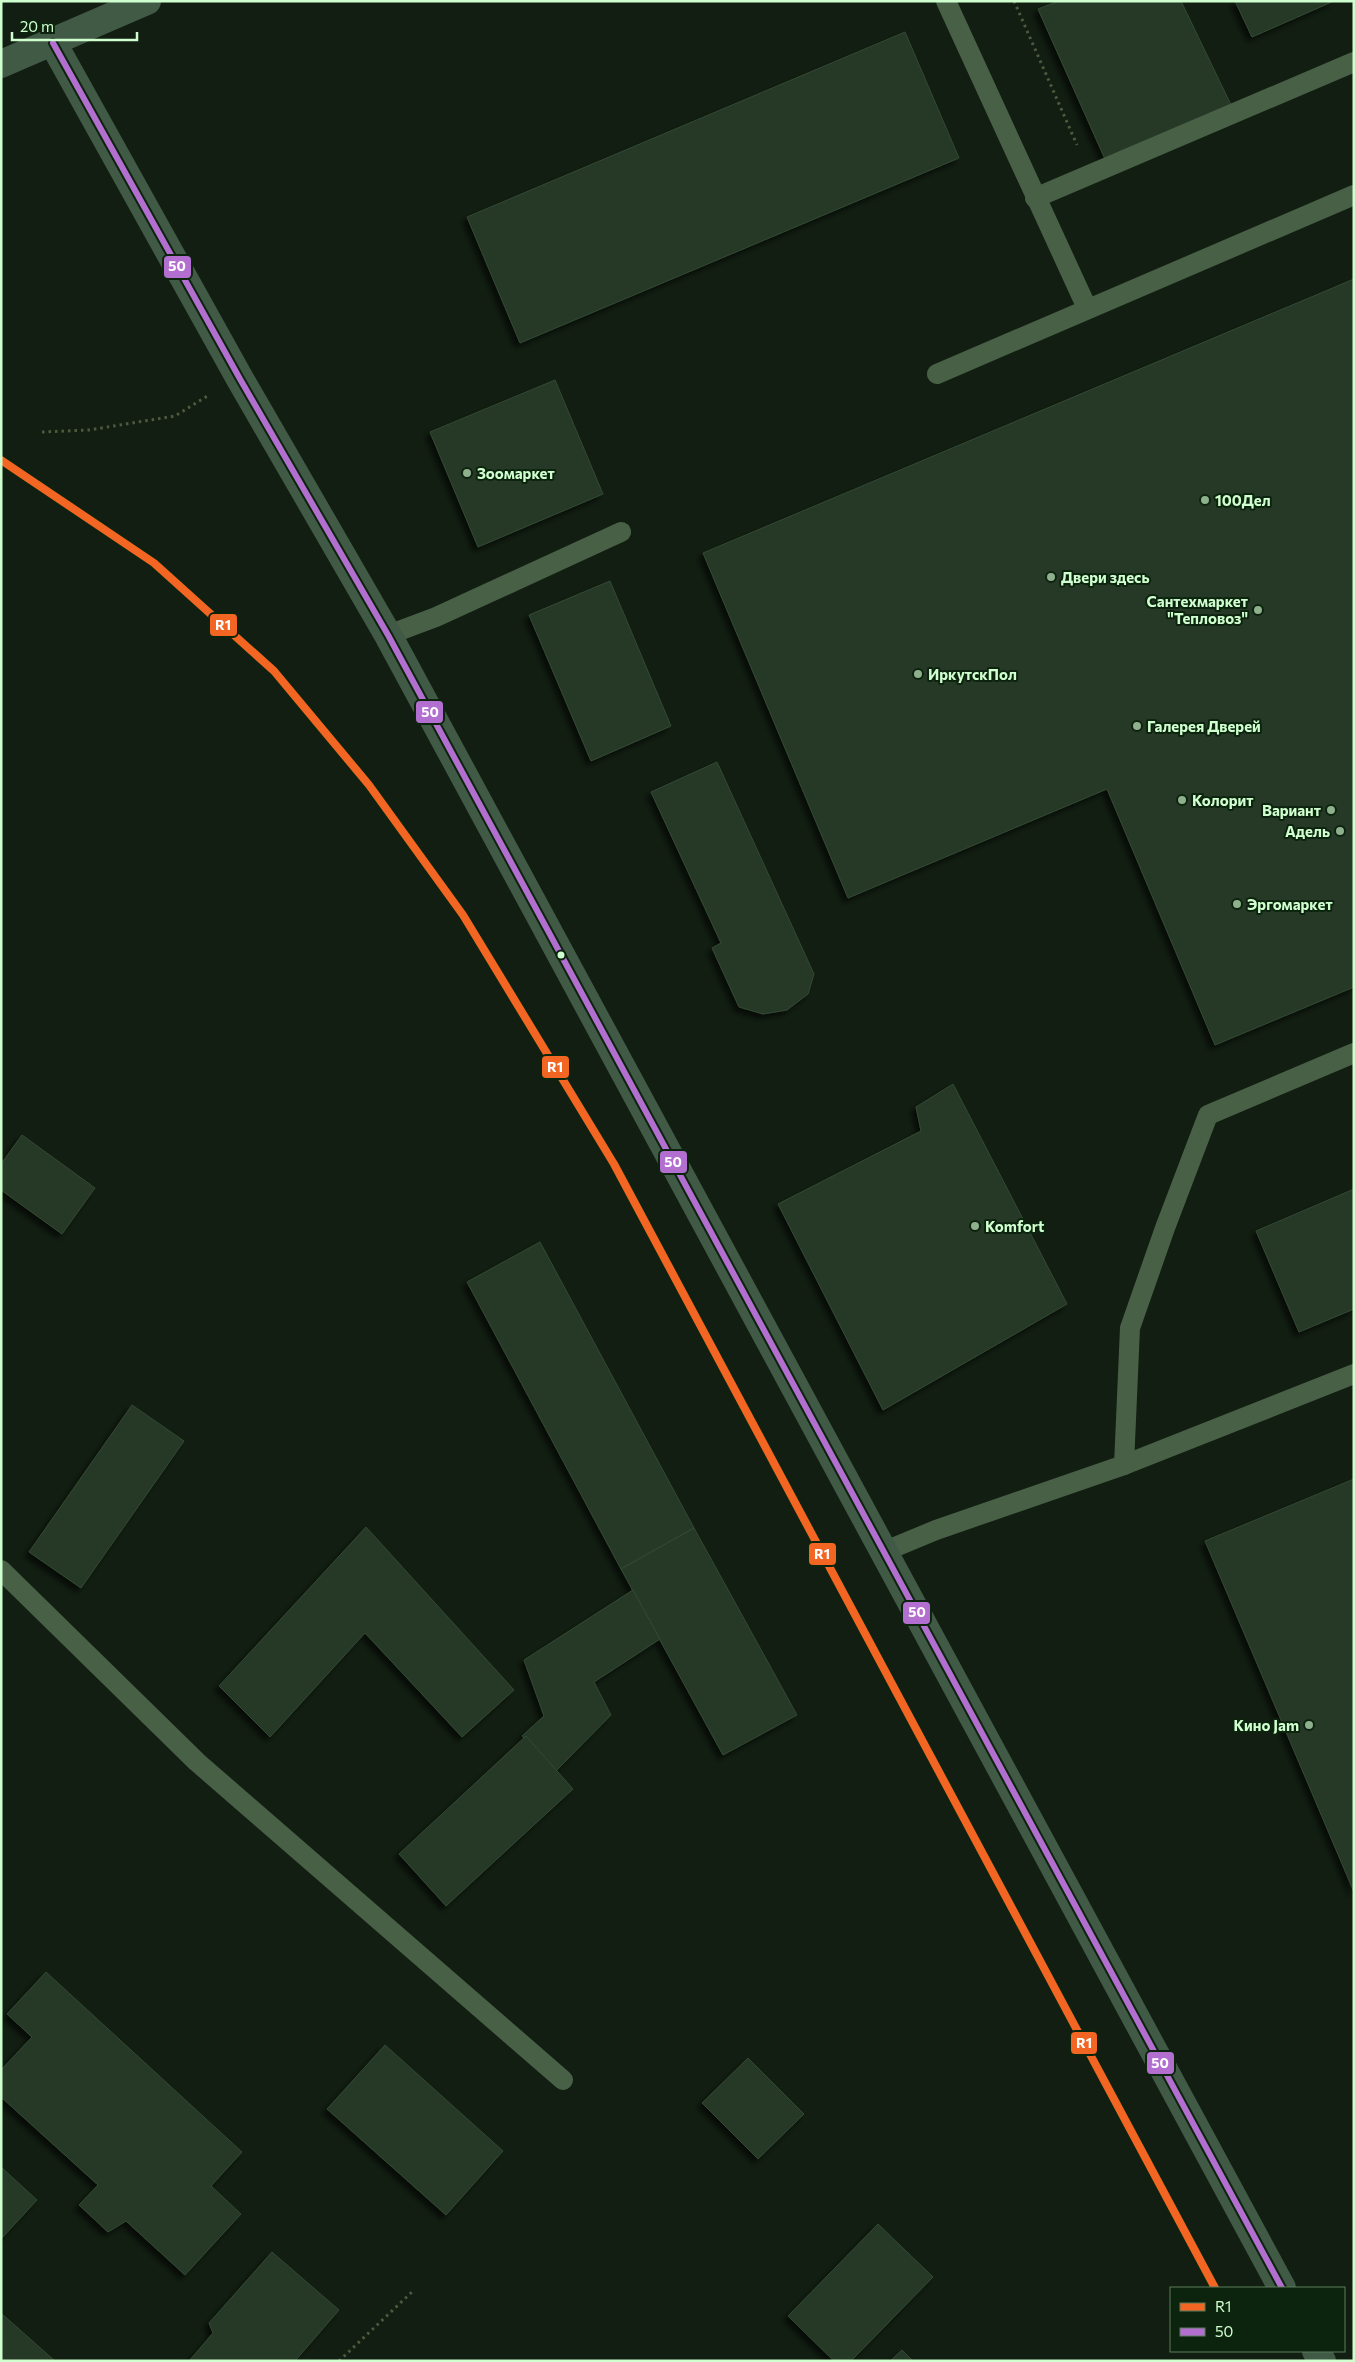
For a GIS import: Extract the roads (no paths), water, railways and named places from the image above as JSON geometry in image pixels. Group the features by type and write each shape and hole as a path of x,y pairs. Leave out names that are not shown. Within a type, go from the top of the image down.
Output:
{"main road":[{"path":"1,64 148,1"},
{"path":"53,43 240,379 388,635 1281,2287"}],"lane":[{"path":"946,1 1087,308"},
{"path":"1035,198 1354,62"},
{"path":"937,374 1354,195"},
{"path":"388,635 436,617 621,532"},
{"path":"1124,1465 1130,1328 1165,1228 1208,1115 1354,1053"},
{"path":"883,1552 936,1530 1124,1465 1354,1374"},
{"path":"1,1570 197,1762 563,2080"}],"place":[{"name":"Зоомаркет","path":"467,473"},
{"name":"100Дел","path":"1205,500"},
{"name":"Двери здесь","path":"1051,577"},
{"name":"Сантехмаркет \"Тепловоз\"","path":"1258,610"},
{"name":"ИркутскПол","path":"918,674"},
{"name":"Галерея Дверей","path":"1137,726"},
{"name":"Колорит","path":"1182,800"},
{"name":"Вариант","path":"1331,810"},
{"name":"Адель","path":"1340,831"},
{"name":"Эргомаркет","path":"1237,904"},
{"name":"Komfort","path":"975,1226"},
{"name":"Кино Jam","path":"1309,1725"}]}
